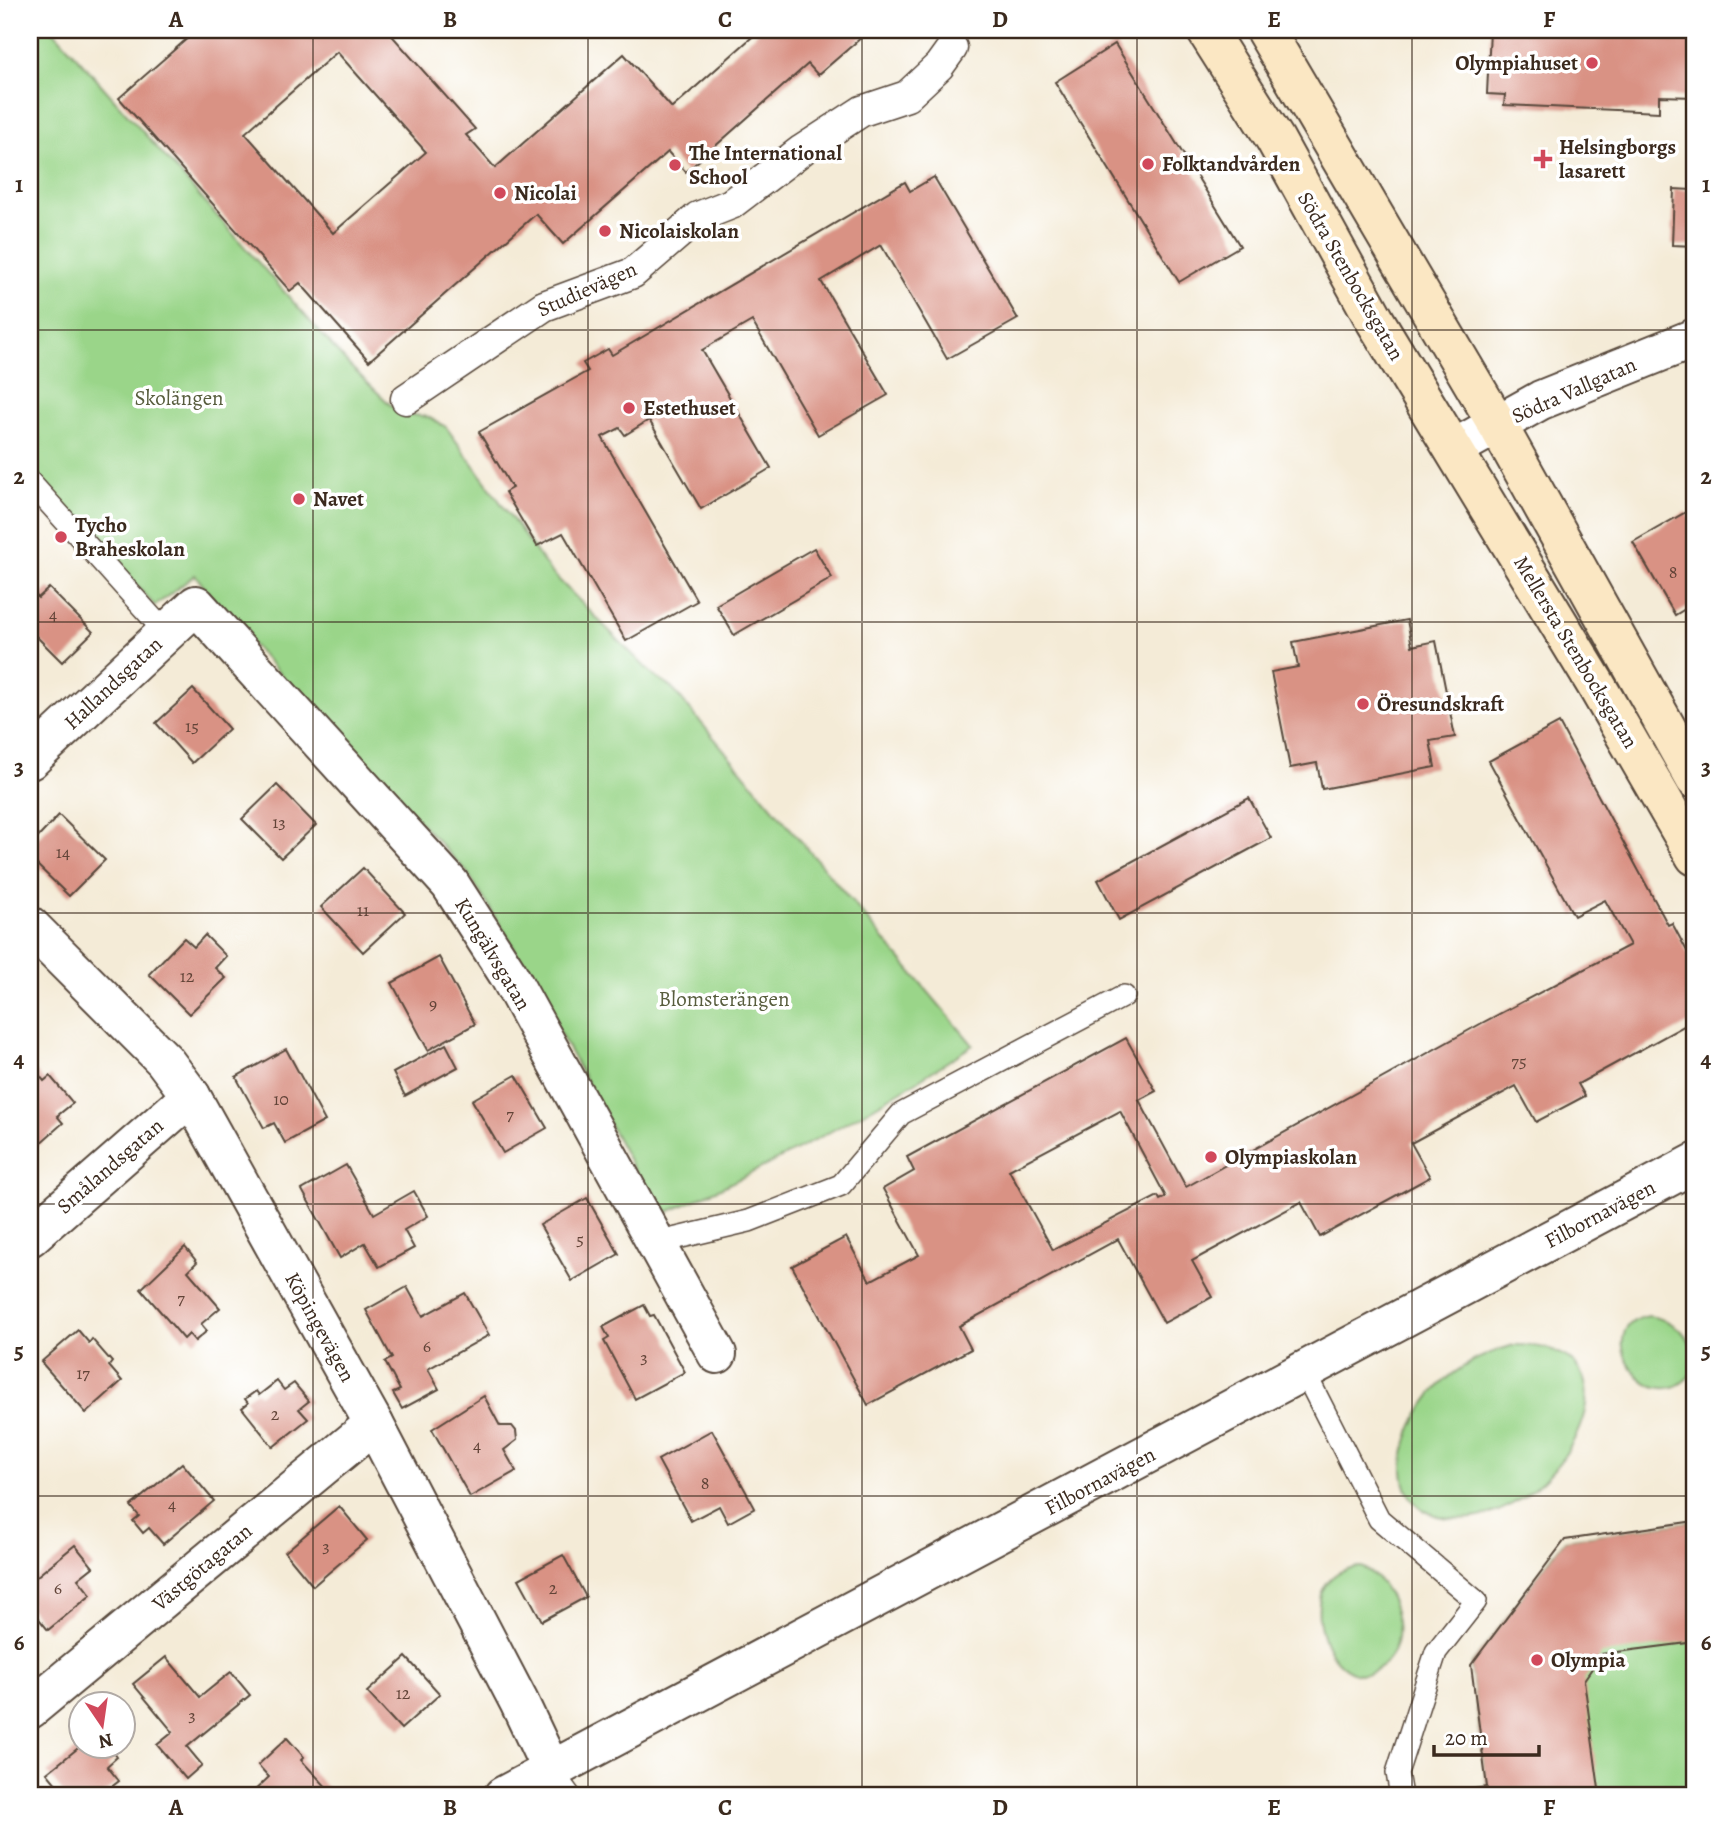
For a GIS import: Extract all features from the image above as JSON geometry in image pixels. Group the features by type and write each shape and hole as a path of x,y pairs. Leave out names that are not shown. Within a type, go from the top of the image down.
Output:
{"main road":[{"name":"Södra Stenbocksgatan","path":"1206,30 1275,139 1376,322 1455,448"},
{"path":"1265,30 1497,424"},
{"name":"Mellersta Stenbocksgatan","path":"1497,424 1695,779"},
{"name":"Mellersta Stenbocksgatan","path":"1455,448 1695,856"}],"street":[{"name":"Studievägen","path":"406,399 544,306 633,273 698,217 731,204 802,150 862,111 907,96 939,66 957,39"},
{"name":"Södra Vallgatan","path":"1455,448 1541,400 1695,338"},
{"name":"Hallandsgatan","path":"30,760 196,606"},
{"name":"Kungälvsgatan","path":"196,606 450,884 508,974 717,1354"},
{"name":"Köpingevägen","path":"30,926 164,1060 191,1096 374,1424 560,1783"},
{"name":"Smålandsgatan","path":"30,1237 191,1096"},
{"name":"Filbornavägen","path":"503,1796 560,1783 1304,1371 1695,1163"},
{"name":"Västgötagatan","path":"30,1709 374,1424"}],"lane":[{"path":"30,482 166,633"},
{"path":"656,1243 748,1221 841,1185 901,1114 1124,996"},
{"path":"1304,1371 1379,1519 1476,1601 1436,1652 1397,1773 1401,1796"}],"green space":[{"name":"Blomsterängen","path":"30,30 53,30 348,364 399,413 428,417 446,427 550,571 654,676 671,687 973,1045 897,1094 820,1138 659,1216 508,937 467,872 230,621 195,575 155,606 30,469"},
{"path":"1649,1316 1668,1322 1684,1333 1693,1349 1694,1370 1678,1385 1661,1388 1645,1381 1632,1369 1624,1353 1623,1337 1631,1324"},
{"path":"1514,1345 1556,1352 1580,1370 1586,1397 1580,1427 1562,1459 1536,1487 1505,1508 1472,1518 1441,1517 1420,1508 1408,1492 1403,1472 1405,1450 1412,1427 1424,1405 1456,1371 1484,1356"},
{"name":"Olympia","path":"1695,1521 1695,1796 1425,1796 1487,1787 1471,1665 1565,1540"},
{"path":"1361,1567 1373,1574 1383,1585 1395,1613 1397,1628 1396,1643 1391,1656 1381,1667 1362,1674 1345,1668 1331,1653 1322,1632 1319,1610 1323,1589 1337,1574"}],"building":[{"name":"Nicolai","path":"197,30 387,30 475,129 466,135 495,168 624,54 672,108 760,30 870,30 818,75 808,64 686,172 668,152 563,244 536,214 369,361 300,283 290,291 119,98","holes":["337,52 426,152 333,233 245,133"]},
{"name":"Olympiahuset","path":"1490,30 1587,33 1587,30 1695,30 1695,97 1659,96 1659,112 1504,105 1505,95 1487,94"},
{"name":"Folktandvården","path":"1115,44 1240,246 1179,282 1055,82"},
{"path":"1693,159 1695,246 1672,245 1674,189 1692,190"},
{"name":"Estethuset","path":"934,177 1018,319 947,359 881,245 821,281 888,395 818,435 752,321 702,350 771,468 701,509 649,420 625,435 620,428 602,437 697,601 626,641 563,533 537,546 505,492 512,488 479,432 588,371 583,363 608,349 612,355 905,182 910,191"},
{"path":"1686,512 1695,529 1695,603 1675,615 1633,542"},
{"path":"814,548 832,578 734,635 716,605"},
{"path":"49,588 93,632 62,662 30,630 30,589 38,598"},
{"name":"Öresundskraft","path":"1407,620 1412,646 1436,641 1455,737 1430,741 1435,767 1322,789 1317,763 1290,768 1271,672 1298,667 1293,642"},
{"path":"193,689 229,729 192,763 156,723"},
{"path":"1559,723 1668,925 1672,923 1695,966 1695,1020 1578,1084 1585,1096 1536,1122 1516,1086 1411,1143 1430,1177 1320,1237 1301,1202 1192,1261 1212,1297 1164,1323 1118,1239 959,1326 971,1349 868,1405 792,1266 846,1237 870,1281 919,1255 883,1189 914,1171 907,1157 1126,1038 1156,1091 1139,1100 1186,1187 1482,1023 1630,945 1605,900 1574,916 1489,761","holes":["1120,1111 1166,1197 1160,1200 1158,1196 1053,1250 1009,1170"]},
{"path":"277,785 316,825 281,858 242,819"},
{"path":"1249,798 1271,838 1119,920 1098,880"},
{"path":"59,815 105,860 69,896 30,858 30,846"},
{"path":"363,868 405,913 363,952 321,907"},
{"path":"205,935 226,956 215,968 226,978 189,1014 149,974 184,938 194,947"},
{"path":"439,957 475,1024 428,1050 392,983"},
{"path":"446,1044 458,1067 405,1096 393,1073"},
{"path":"286,1049 325,1121 285,1143 274,1123 264,1128 236,1077"},
{"path":"30,1064 44,1081 50,1076 73,1103 57,1116 63,1123 30,1152"},
{"path":"516,1075 547,1128 503,1153 472,1100"},
{"path":"346,1165 374,1214 414,1191 428,1216 404,1230 414,1248 379,1267 365,1243 340,1258 302,1190"},
{"path":"587,1198 619,1254 572,1281 540,1225"},
{"path":"185,1247 197,1262 188,1271 220,1308 201,1324 207,1331 195,1341 189,1334 184,1339 141,1289"},
{"path":"407,1287 423,1316 465,1293 489,1335 428,1369 439,1389 402,1409 393,1393 400,1390 385,1362 392,1358 366,1310"},
{"path":"644,1305 650,1316 654,1315 685,1372 635,1399 604,1341 609,1338 603,1327"},
{"path":"78,1330 89,1343 92,1339 112,1362 109,1366 122,1381 86,1413 41,1362"},
{"path":"277,1381 284,1390 294,1383 309,1401 299,1409 308,1419 273,1447 242,1408 248,1403 245,1399 256,1391 259,1395"},
{"path":"484,1396 500,1426 512,1426 516,1431 517,1440 504,1450 516,1471 470,1497 432,1429"},
{"path":"712,1430 755,1508 728,1523 719,1506 691,1521 658,1460"},
{"path":"182,1463 214,1501 163,1544 149,1528 143,1533 133,1521 139,1516 131,1506"},
{"path":"339,1506 367,1540 313,1586 285,1552"},
{"name":"Olympia","path":"1695,1521 1695,1642 1602,1654 1584,1680 1600,1796 1432,1796 1487,1787 1471,1665 1565,1540"},
{"path":"75,1545 93,1567 78,1579 91,1595 48,1630 30,1608 30,1582"},
{"path":"563,1555 586,1597 542,1621 519,1579"},
{"path":"166,1657 200,1697 231,1672 250,1695 187,1747 202,1765 186,1779 157,1745 173,1732 133,1684"},
{"path":"406,1657 440,1694 401,1729 367,1692"},
{"path":"287,1738 304,1757 301,1760 333,1794 250,1795 269,1777 258,1765"},
{"path":"66,1758 115,1759 107,1766 119,1781 100,1796 66,1796 47,1773"}],"place":[{"name":"Olympiahuset","path":"1592,63"},
{"name":"Helsingborgs lasarett","path":"1543,159"},
{"name":"Folktandvården","path":"1148,164"},
{"name":"The International School","path":"675,165"},
{"name":"Nicolai","path":"500,193"},
{"name":"Nicolaiskolan","path":"605,231"},
{"name":"Estethuset","path":"629,408"},
{"name":"Navet","path":"299,499"},
{"name":"Tycho Braheskolan","path":"61,537"},
{"name":"Öresundskraft","path":"1363,704"},
{"name":"Olympiaskolan","path":"1211,1157"},
{"name":"Olympia","path":"1537,1660"}],"park label":[{"name":"Skolängen","path":"179,398"}]}
